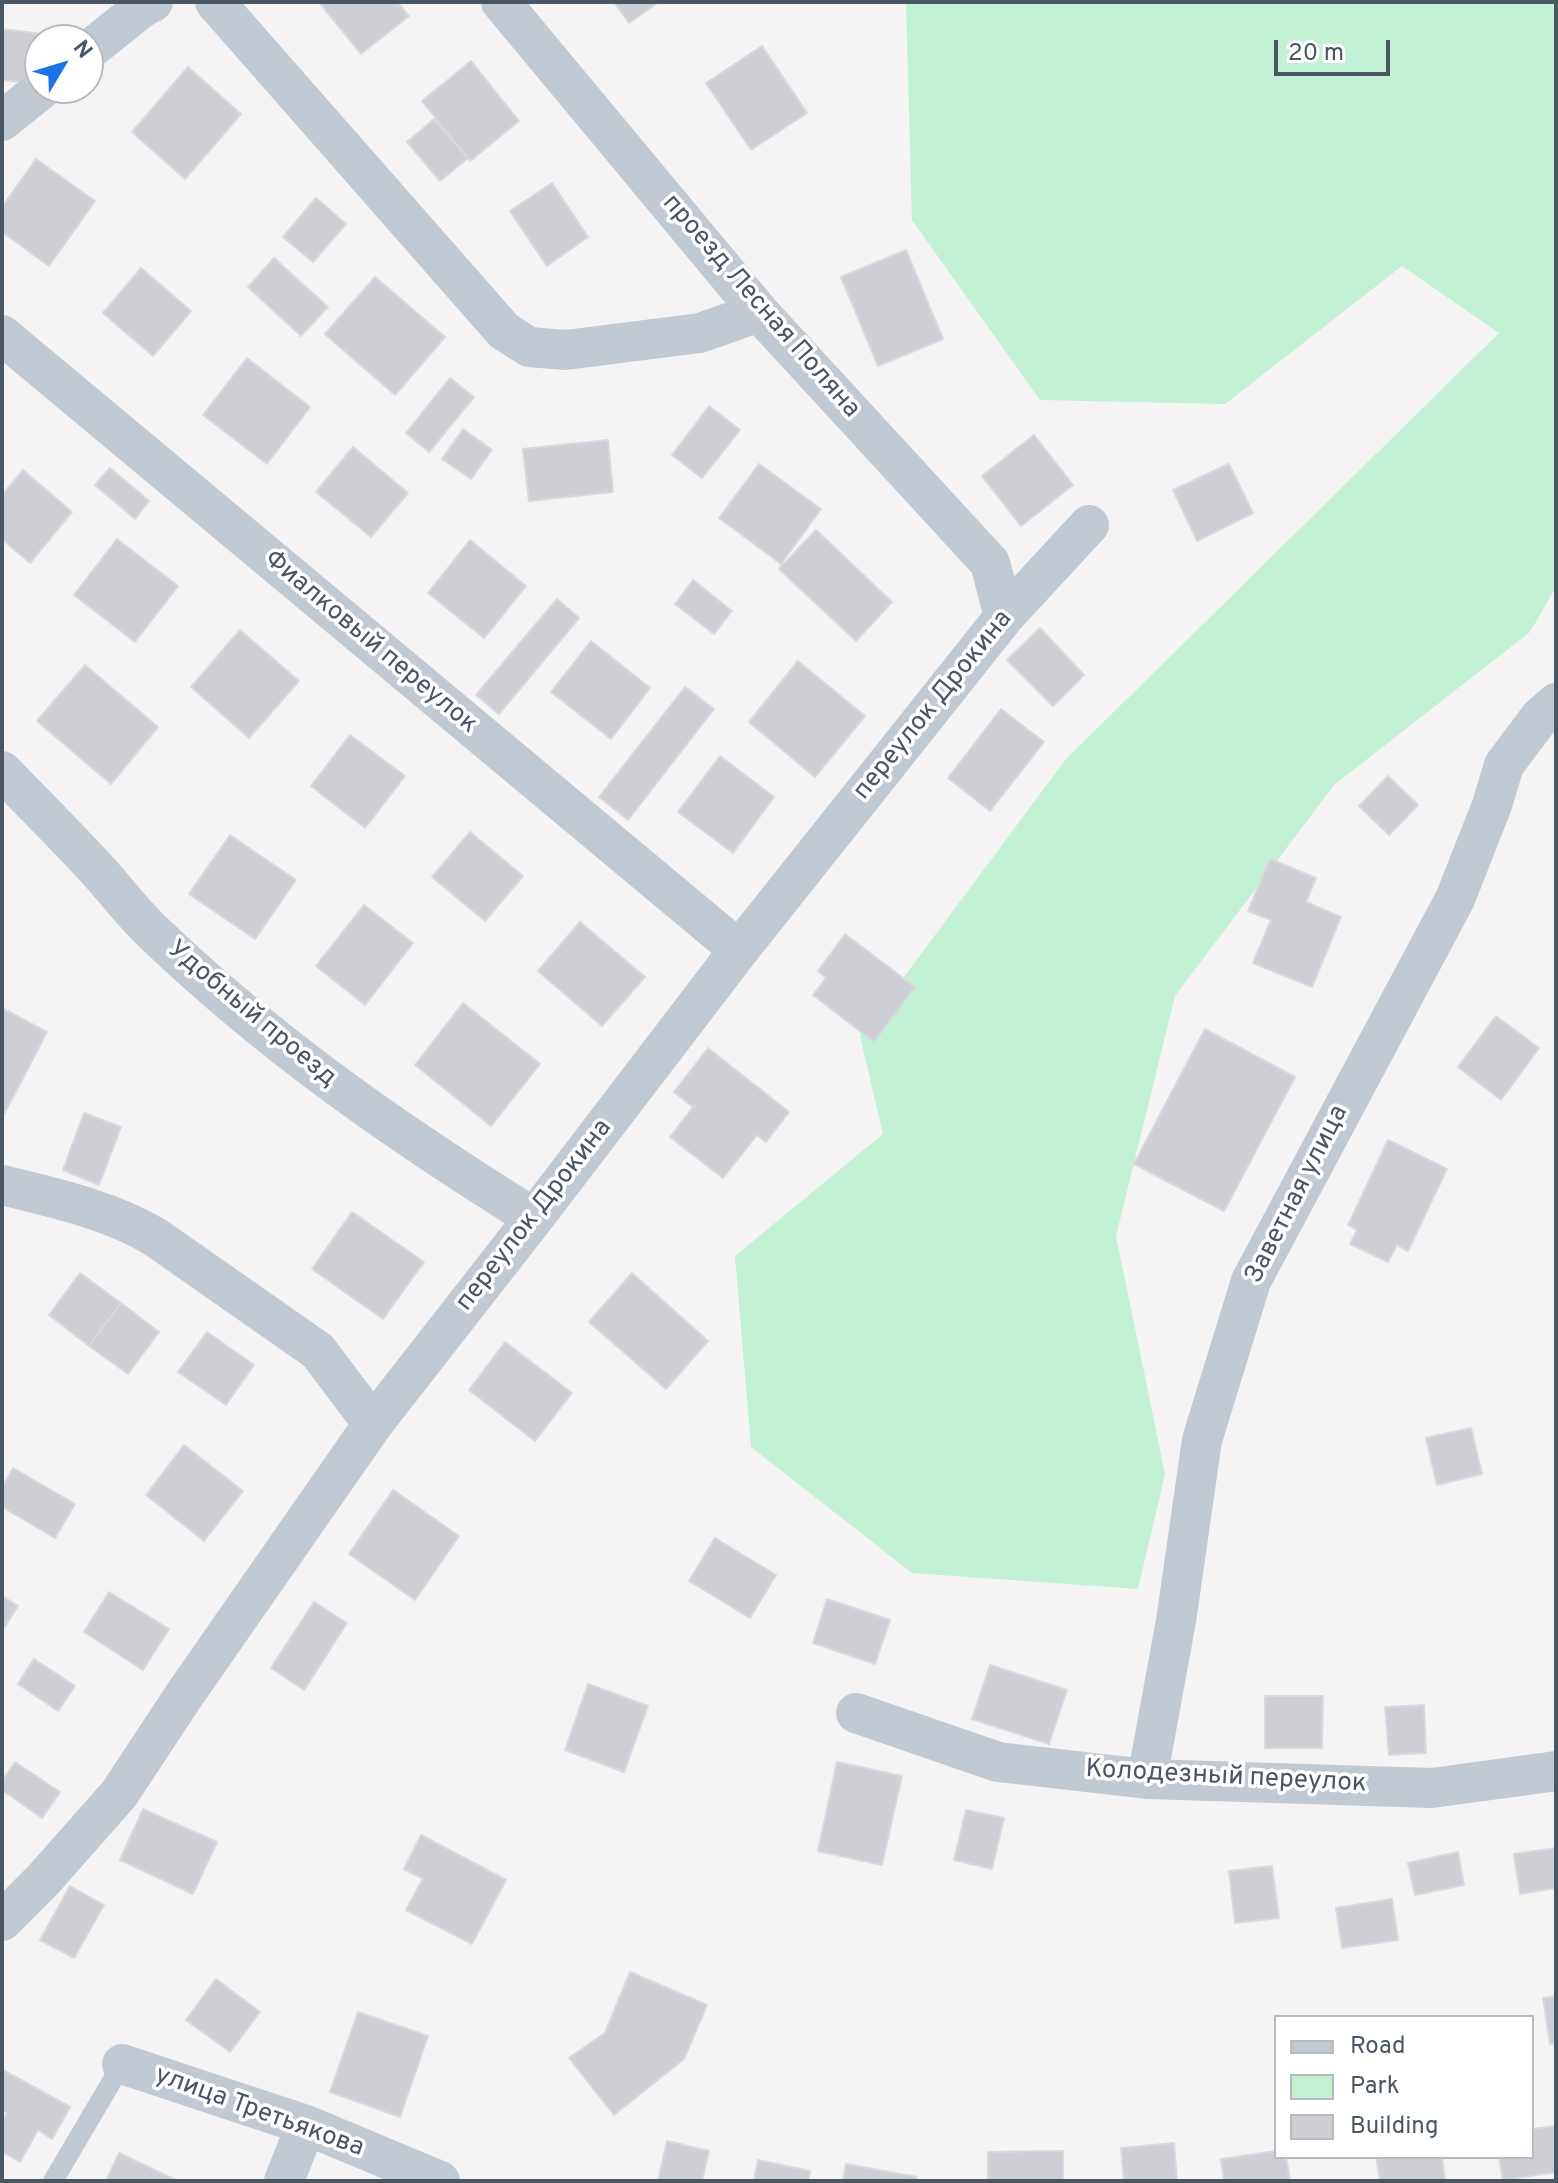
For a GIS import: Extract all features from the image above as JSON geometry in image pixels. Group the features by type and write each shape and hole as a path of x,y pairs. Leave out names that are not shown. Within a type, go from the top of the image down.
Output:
{"street":[{"path":"104,38 153,2"},
{"path":"215,2 504,331 529,347 566,350 700,333 759,312"},
{"name":"проезд Лесная Поляна","path":"501,2 759,312 990,563 1004,617"},
{"path":"2,121 24,103"},
{"name":"Фиалковый переулок","path":"2,335 739,950"},
{"name":"переулок Дрокина","path":"2,1921 119,1794 373,1424 739,950 1004,617 1089,525"},
{"name":"Заветная улица","path":"1147,1779 1176,1621 1202,1440 1251,1281 1455,899 1492,805 1504,765 1540,717 1556,703"},
{"name":"Удобный проезд","path":"2,771 154,934 235,1006 331,1084 440,1159 534,1218"},
{"path":"2,1185 82,1205 130,1222 155,1237 318,1351 373,1424"},
{"name":"Колодезный переулок","path":"856,1713 998,1762 1147,1779 1432,1788 1556,1771"},
{"name":"улица Третьякова","path":"122,2064 306,2125 440,2181"},
{"path":"284,2181 306,2125"}],"lane":[{"path":"53,2181 122,2064"}],"green space":[{"path":"906,2 1556,2 1556,587 1530,632 1334,785 1175,996 1116,1236 1165,1474 1138,1589 912,1573 751,1447 735,1256 883,1134 860,1036 1066,759 1499,333 1402,266 1225,404 1040,400 912,220"}],"building":[{"path":"319,2 397,2 409,16 361,54"},
{"path":"614,2 659,2 629,23"},
{"path":"2,29 24,32 24,82 2,80"},
{"path":"762,46 807,113 751,150 706,83"},
{"path":"471,61 519,121 470,161 422,101"},
{"path":"188,67 241,114 185,179 132,132"},
{"path":"434,119 468,158 440,181 407,142"},
{"path":"36,159 95,201 49,266 2,232 2,207"},
{"path":"552,183 588,237 547,266 510,211"},
{"path":"316,198 346,224 313,262 283,237"},
{"path":"906,250 943,339 878,366 841,277"},
{"path":"274,258 328,307 301,336 248,287"},
{"path":"141,268 191,311 153,356 103,313"},
{"path":"375,277 445,337 395,395 325,334"},
{"path":"247,358 310,407 267,464 203,415"},
{"path":"450,378 474,397 429,452 406,433"},
{"path":"709,406 740,430 702,478 672,455"},
{"path":"463,429 492,450 471,479 442,459"},
{"path":"1034,435 1073,485 1021,526 982,476"},
{"path":"608,440 613,492 529,501 523,449"},
{"path":"353,447 408,493 371,537 316,492"},
{"path":"759,464 821,509 781,564 719,518"},
{"path":"1229,464 1253,513 1197,541 1173,490"},
{"path":"110,468 149,501 135,519 95,485"},
{"path":"23,470 72,512 30,563 2,539 2,495"},
{"path":"816,530 892,602 856,641 779,569"},
{"path":"117,539 178,586 135,642 74,595"},
{"path":"470,540 526,586 484,638 428,593"},
{"path":"693,580 732,611 714,634 675,604"},
{"path":"557,599 579,618 499,714 476,695"},
{"path":"1040,628 1084,675 1053,706 1007,660"},
{"path":"240,630 299,681 249,738 191,687"},
{"path":"591,641 650,688 611,739 551,692"},
{"path":"798,661 865,716 815,777 749,722"},
{"path":"85,665 158,727 111,784 37,721"},
{"path":"685,687 714,709 628,820 599,797"},
{"path":"1001,709 1044,742 990,811 948,778"},
{"path":"350,735 405,776 365,828 311,786"},
{"path":"720,756 774,797 733,853 678,812"},
{"path":"1388,776 1418,805 1389,835 1359,806"},
{"path":"470,832 523,876 485,921 432,877"},
{"path":"230,835 296,880 255,939 189,894"},
{"path":"1270,859 1316,878 1306,902 1341,917 1312,987 1253,963 1271,920 1248,911"},
{"path":"364,905 413,943 365,1005 316,966"},
{"path":"580,922 645,977 602,1026 538,971"},
{"path":"845,934 915,987 874,1042 813,995 826,978 818,971"},
{"path":"463,1003 540,1064 491,1126 415,1065"},
{"path":"2,1008 47,1032 2,1118"},
{"path":"1496,1016 1539,1048 1501,1100 1458,1067"},
{"path":"1205,1029 1295,1077 1224,1211 1134,1164"},
{"path":"708,1048 789,1112 766,1142 757,1135 723,1178 670,1137 693,1107 674,1092"},
{"path":"84,1113 121,1127 99,1185 63,1170"},
{"path":"1388,1140 1447,1169 1408,1251 1397,1245 1388,1262 1350,1244 1357,1230 1348,1225"},
{"path":"352,1212 424,1262 383,1319 312,1269"},
{"path":"80,1273 121,1303 89,1346 49,1315"},
{"path":"632,1273 708,1341 666,1389 589,1322"},
{"path":"121,1303 159,1332 128,1374 89,1346"},
{"path":"207,1332 254,1365 226,1405 178,1372"},
{"path":"505,1342 572,1393 535,1441 469,1390"},
{"path":"1471,1428 1482,1474 1437,1485 1426,1438"},
{"path":"184,1445 243,1491 204,1541 146,1495"},
{"path":"13,1468 75,1504 55,1538 2,1507 2,1488"},
{"path":"393,1490 459,1536 415,1600 349,1554"},
{"path":"715,1538 776,1575 750,1618 689,1581"},
{"path":"109,1592 169,1629 143,1670 84,1632"},
{"path":"2,1596 18,1606 2,1631"},
{"path":"827,1599 890,1620 875,1664 813,1643"},
{"path":"314,1602 347,1623 304,1690 271,1668"},
{"path":"34,1659 75,1686 58,1711 18,1684"},
{"path":"990,1665 1067,1690 1049,1744 972,1719"},
{"path":"588,1684 648,1706 624,1772 565,1750"},
{"path":"1265,1696 1323,1696 1322,1748 1265,1748"},
{"path":"1424,1705 1426,1753 1389,1755 1385,1707"},
{"path":"15,1762 60,1792 42,1818 2,1790 2,1781"},
{"path":"837,1762 902,1776 882,1865 818,1851"},
{"path":"143,1809 217,1842 193,1894 120,1860"},
{"path":"966,1810 1004,1818 992,1869 954,1860"},
{"path":"421,1835 506,1880 472,1944 406,1910 423,1879 404,1869"},
{"path":"1556,1848 1556,1888 1520,1894 1514,1854"},
{"path":"1458,1852 1464,1885 1415,1895 1408,1863"},
{"path":"1272,1866 1279,1918 1235,1923 1229,1871"},
{"path":"70,1886 104,1905 74,1958 40,1940"},
{"path":"1392,1899 1398,1940 1342,1948 1336,1908"},
{"path":"630,1972 707,2005 684,2059 614,2115 569,2058 605,2033"},
{"path":"216,1979 260,2012 230,2052 186,2020"},
{"path":"1556,1996 1556,2043 1550,2044 1543,1998"},
{"path":"358,2012 428,2036 400,2117 330,2092"},
{"path":"3,2070 70,2107 52,2139 38,2130 20,2162 2,2152 2,2122 7,2113 2,2110"},
{"path":"1556,2126 1556,2172 1503,2180 1499,2159 1534,2159 1534,2129"},
{"path":"667,2141 709,2151 702,2181 658,2181"},
{"path":"1174,2143 1177,2181 1124,2181 1121,2148"},
{"path":"1063,2151 1063,2181 988,2181 988,2152"},
{"path":"1274,2151 1274,2159 1286,2159 1290,2181 1224,2181 1221,2159"},
{"path":"119,2153 178,2181 106,2181"},
{"path":"1376,2159 1442,2159 1445,2181 1380,2181"},
{"path":"758,2160 810,2171 808,2181 754,2181"},
{"path":"846,2164 917,2177 916,2181 843,2181"}]}
